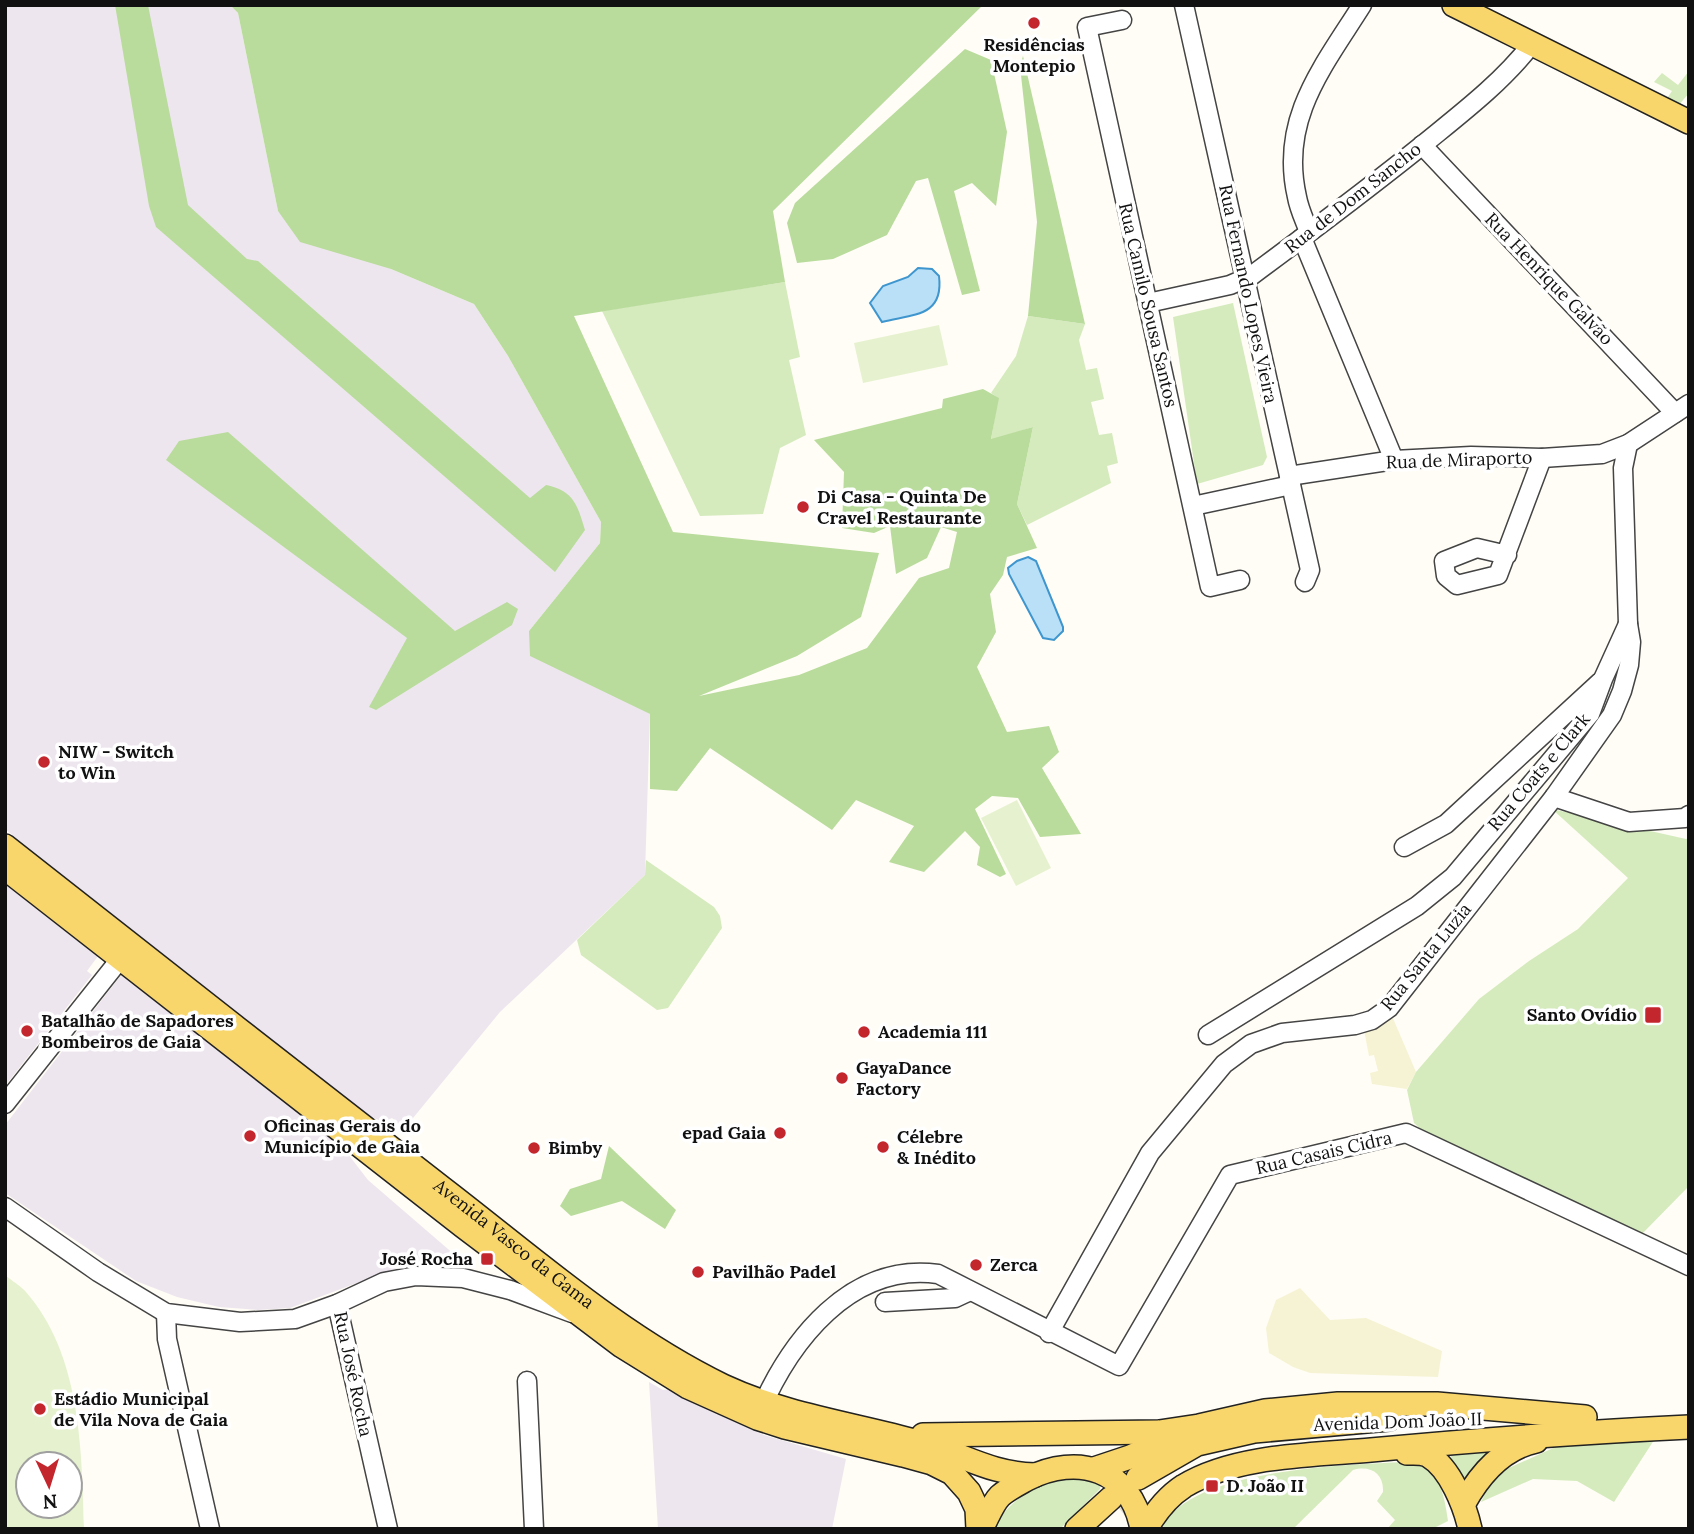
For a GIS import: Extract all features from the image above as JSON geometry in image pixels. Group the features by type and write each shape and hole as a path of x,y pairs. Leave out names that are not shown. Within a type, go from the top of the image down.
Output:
{"main road":[{"path":"1454,5 1689,122"},
{"name":"Avenida Vasco da Gama","path":"5,846 121,958 582,1316 622,1346 688,1387 761,1410 818,1419 940,1447 988,1468 1012,1474 1035,1475"},
{"name":"Avenida Vasco da Gama","path":"5,868 51,893 594,1305 683,1365 727,1387 785,1427 903,1455 952,1473 969,1492 977,1509 980,1529"},
{"path":"881,1433 943,1436 1159,1432 1265,1411 1338,1404 1437,1404 1585,1424 1689,1427"},
{"path":"1144,1529 1158,1507 1184,1486 1224,1469 1273,1459 1689,1413"},
{"name":"Avenida Dom João II","path":"1141,1483 1197,1444 1254,1431 1370,1419 1585,1424"},
{"path":"1464,1503 1475,1482 1504,1455 1525,1443 1585,1424"},
{"path":"1094,1469 1130,1457 1199,1426"},
{"path":"1355,1451 1426,1454 1442,1466 1464,1503 1470,1529"},
{"path":"980,1529 999,1497 1035,1475 1063,1466 1094,1469 1111,1476 1128,1492 1144,1529"},
{"path":"1077,1529 1115,1503 1097,1529"}],"street":[{"name":"Rua Fernando Lopes Vieira","path":"1184,5 1310,570 1305,582"},
{"path":"1363,5 1309,88 1298,118 1293,166 1306,235 1394,460"},
{"name":"Rua Camilo Sousa Santos","path":"1122,20 1087,27 1210,587 1240,580"},
{"name":"Rua de Dom Sancho","path":"1147,303 1230,285 1245,279 1474,104 1513,68 1531,45"},
{"name":"Rua Henrique Galvão","path":"1422,145 1682,409"},
{"path":"1628,444 1682,409"},
{"name":"Rua de Miraporto","path":"1193,506 1290,480 1394,460 1471,456 1542,458 1602,454 1628,444"},
{"name":"Rua Coats e Clark","path":"1208,1035 1417,906 1453,877 1590,714 1628,624 1623,468 1628,444"},
{"path":"1507,555 1542,458"},
{"name":"Rua Santa Luzia","path":"1049,1333 1150,1153 1224,1064 1251,1044 1282,1033 1355,1026 1372,1020 1389,1008 1554,797 1612,715 1629,665 1631,642 1628,624"},
{"path":"1404,847 1447,824 1603,679"},
{"path":"1554,797 1629,822 1685,818 1689,814"},
{"path":"5,1104 121,958"},
{"name":"Rua Casais Cidra","path":"1049,1333 1119,1366 1230,1175 1406,1133 1689,1266"},
{"path":"9,1211 98,1272 166,1313 240,1322 295,1319 337,1304"},
{"path":"761,1410 777,1375 818,1318 841,1299 894,1276 916,1271 938,1275 1049,1333"},
{"name":"Rua José Rocha","path":"388,1529 337,1304 384,1282 416,1276 463,1279 510,1290 582,1316"},
{"path":"885,1302 956,1298 970,1291"},
{"path":"166,1313 167,1339 210,1529"},
{"path":"527,1381 534,1529"}],"shaded area":[{"path":"5,5 230,5 238,13 278,211 391,269 474,304 508,356 601,522 600,543 529,631 650,714 645,875 500,1012 404,1129 392,1118 383,1122 372,1117 370,1119 5,829"},
{"name":"Batalhão de Sapadores Bombeiros de Gaia","path":"5,877 101,952 87,971 92,975 5,1086"},
{"path":"125,970 334,1136 368,1180 470,1268 397,1268 290,1308 258,1310 219,1307 177,1297 136,1281 5,1193 5,1125"},
{"path":"1392,1016 1416,1072 1407,1089 1372,1084 1370,1073 1378,1071 1374,1055 1369,1056 1364,1030 1383,1023"},
{"path":"1300,1288 1330,1320 1366,1318 1442,1351 1438,1377 1310,1373 1269,1353 1266,1328 1276,1300"},
{"path":"649,1382 764,1435 846,1459 832,1529 658,1529"}],"green space":[{"path":"115,5 148,5 188,205 247,259 258,261 530,498 546,485 569,495 577,506 585,530 555,572 156,227 149,206"},
{"path":"230,5 983,5 773,211 785,282 574,316 673,532 879,553 861,617 797,656 699,696 799,675 867,648 919,578 949,568 957,532 941,527 927,558 896,574 890,526 874,533 842,528 844,472 814,440 942,408 943,399 983,389 999,398 991,439 1033,427 1017,504 1037,548 1007,557 1003,575 990,594 996,632 977,667 1007,732 1049,726 1059,752 1042,768 1081,834 1040,837 1018,798 992,796 975,809 1006,874 1000,877 977,865 980,847 965,831 924,872 889,862 914,826 856,800 832,830 710,748 677,791 650,789 650,714 530,656 529,631 600,543 601,522 508,356 474,304 391,269 300,242 278,211 238,13"},
{"path":"965,49 991,60 1007,132 996,206 972,183 954,191 980,291 962,295 928,178 916,181 887,235 833,259 797,263 787,223 795,203"},
{"path":"1023,56 1085,324 1028,316 1037,222 1020,66"},
{"path":"1689,71 1689,93 1678,106 1666,100 1672,91 1654,82 1662,73 1678,85"},
{"path":"785,282 800,357 789,360 806,435 780,448 763,514 700,516 602,311"},
{"path":"1233,303 1267,457 1263,465 1197,484 1173,317"},
{"path":"1028,316 1085,324 1079,340 1086,370 1097,368 1104,399 1091,402 1099,435 1112,433 1118,463 1107,466 1111,483 1027,525 1017,504 1033,427 991,440 998,398 991,393 1016,356"},
{"path":"939,325 948,365 863,383 854,343"},
{"path":"228,432 455,631 507,602 518,609 512,625 376,710 369,707 407,638 166,460 179,441"},
{"path":"1017,800 1051,868 1016,886 981,818"},
{"path":"1552,809 1689,838 1689,1186 1639,1237 1424,1132 1414,1123 1407,1090 1416,1072 1479,999 1529,961 1578,929 1628,878"},
{"path":"646,860 714,907 720,916 722,928 668,1008 657,1010 581,955 577,940 645,875"},
{"path":"609,1146 676,1210 665,1229 622,1201 571,1216 560,1206 570,1189 601,1179"},
{"name":"Estádio Municipal de Vila Nova de Gaia","path":"5,1275 24,1290 44,1317 58,1344 75,1404 80,1450 14,1450 14,1520 84,1520 84,1529 5,1529"},
{"path":"1656,1437 1614,1502 1577,1481 1533,1479 1481,1502 1491,1481 1502,1471 1560,1445"},
{"path":"1497,1450 1463,1484 1450,1455"},
{"path":"1422,1461 1437,1481 1447,1512 1448,1521 1432,1529 1387,1529 1395,1520 1377,1501 1383,1492 1381,1480 1375,1472 1359,1469 1353,1470 1293,1529 1162,1529 1178,1508 1205,1492 1240,1480 1320,1467"},
{"path":"1073,1479 1100,1483 1100,1489 1060,1529 992,1529 1008,1508 1026,1493 1048,1483"}],"water":[{"path":"918,268 932,269 939,276 937,299 931,306 915,315 882,322 870,303 883,286 908,277"},
{"path":"1028,557 1036,561 1063,627 1063,631 1054,640 1043,638 1009,574 1008,568"}],"tunnel":[{"path":"1119,1508 1145,1488"}],"place":[{"name":"Residências Montepio","path":"1034,23"},
{"name":"Di Casa - Quinta De Cravel Restaurante","path":"803,507"},
{"name":"NIW - Switch to Win","path":"44,762"},
{"name":"Santo Ovídio","path":"1653,1015"},
{"name":"Batalhão de Sapadores Bombeiros de Gaia","path":"27,1031"},
{"name":"Academia 111","path":"864,1032"},
{"name":"GayaDance Factory","path":"842,1078"},
{"name":"epad Gaia","path":"780,1133"},
{"name":"Oficinas Gerais do Município de Gaia","path":"250,1136"},
{"name":"Célebre & Inédito","path":"883,1147"},
{"name":"Bimby","path":"534,1148"},
{"name":"José Rocha","path":"487,1259"},
{"name":"Zerca","path":"976,1265"},
{"name":"Pavilhão Padel","path":"698,1272"},
{"name":"Estádio Municipal de Vila Nova de Gaia","path":"40,1409"},
{"name":"D. João II","path":"1212,1486"}]}
